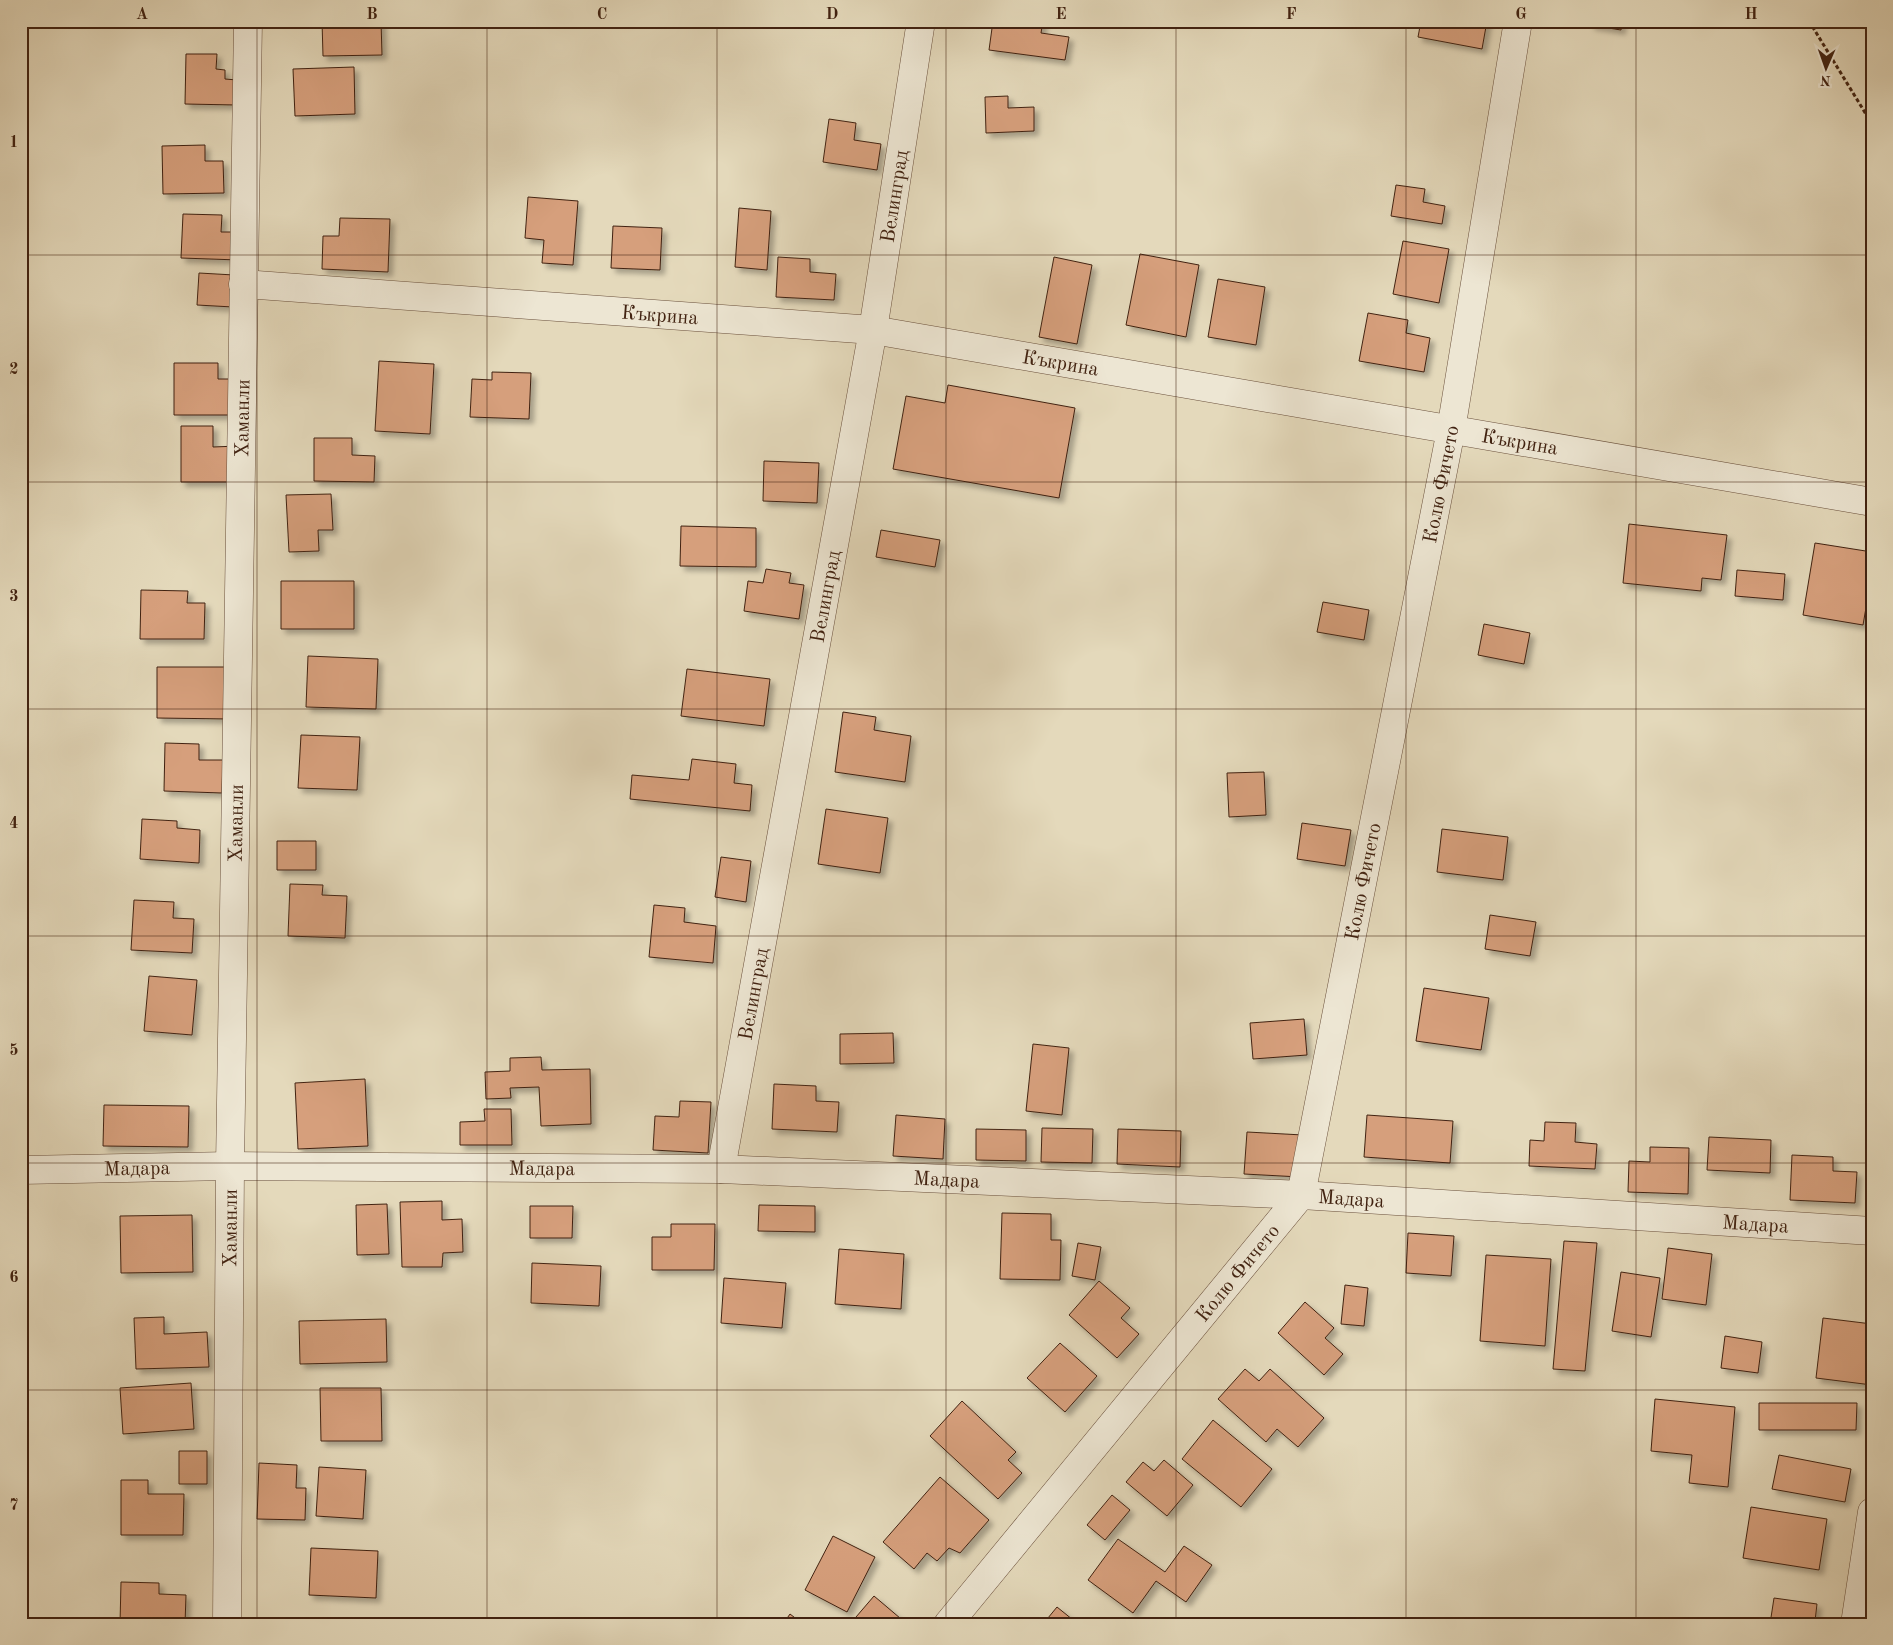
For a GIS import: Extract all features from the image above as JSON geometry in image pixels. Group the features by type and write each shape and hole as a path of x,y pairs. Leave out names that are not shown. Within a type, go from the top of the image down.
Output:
{"street":[{"name":"Хаманли","path":"227,1624 230,1166 248,21"},
{"name":"Велинград","path":"721,1169 873,330 921,21"},
{"name":"Колю Фичето","path":"948,1624 1301,1195 1451,430 1518,21"},
{"name":"Къкрина","path":"243,284 873,330 1872,502"},
{"name":"Мадара","path":"21,1170 230,1166 721,1169 1301,1195 1872,1231"},
{"path":"1855,1624 1872,1512"}],"path":[{"path":"1809,21 1872,124"}],"building":[{"path":"322,21 381,21 382,55 323,56"},
{"path":"993,21 1043,21 1041,33 1069,37 1065,60 989,50"},
{"path":"1421,21 1487,21 1482,49 1418,37"},
{"path":"1591,21 1622,21 1621,30 1590,25"},
{"path":"186,54 217,54 216,69 225,70 225,79 237,80 237,105 185,104"},
{"path":"354,67 355,114 295,116 293,69"},
{"path":"1008,96 1008,108 1034,107 1034,131 986,133 985,97"},
{"path":"829,119 856,123 854,140 881,144 877,170 823,162"},
{"path":"205,145 205,161 223,161 224,193 163,194 162,146"},
{"path":"1396,185 1425,189 1423,202 1445,206 1442,224 1391,216"},
{"path":"528,197 578,201 573,265 542,263 544,240 525,238"},
{"path":"739,208 771,211 767,270 735,267"},
{"path":"183,214 222,215 221,232 240,232 239,260 181,258"},
{"path":"340,218 390,219 388,272 322,269 323,236 339,236"},
{"path":"613,226 662,228 660,270 611,268"},
{"path":"1403,241 1449,249 1439,303 1393,294"},
{"path":"1140,254 1199,265 1186,337 1126,325"},
{"path":"778,257 810,259 810,272 836,274 834,300 776,297"},
{"path":"1054,257 1092,265 1077,344 1039,337"},
{"path":"199,273 234,275 233,307 197,305"},
{"path":"1218,279 1265,287 1256,345 1208,337"},
{"path":"1368,313 1408,320 1406,333 1430,338 1424,372 1359,361"},
{"path":"379,361 434,364 430,434 375,431"},
{"path":"174,363 218,363 218,379 238,379 239,415 174,415"},
{"path":"492,372 531,373 529,419 470,417 472,379 492,380"},
{"path":"948,385 1075,408 1059,498 893,469 906,396 945,403"},
{"path":"181,426 213,426 213,447 238,446 238,482 181,482"},
{"path":"314,438 352,438 352,455 375,456 374,482 314,481"},
{"path":"764,461 819,463 817,503 763,501"},
{"path":"331,494 333,530 318,530 319,551 289,552 286,495"},
{"path":"1629,524 1727,535 1721,580 1702,578 1701,591 1623,583"},
{"path":"681,526 756,528 756,567 680,566"},
{"path":"881,530 940,540 935,567 876,557"},
{"path":"1815,543 1872,552 1872,573 1863,625 1803,615"},
{"path":"766,569 791,573 789,583 804,585 799,619 744,611 748,581 763,583"},
{"path":"1737,570 1785,574 1783,600 1735,596"},
{"path":"281,581 354,581 354,629 281,629"},
{"path":"141,590 188,591 187,603 205,603 204,639 140,639"},
{"path":"1323,602 1369,610 1364,640 1317,632"},
{"path":"1484,624 1530,633 1524,664 1478,655"},
{"path":"308,656 378,659 376,709 306,707"},
{"path":"157,667 232,667 231,719 157,718"},
{"path":"687,669 770,679 764,726 681,716"},
{"path":"843,712 876,717 874,730 911,736 905,782 835,772"},
{"path":"301,735 360,737 357,790 298,788"},
{"path":"165,743 199,744 199,760 223,760 222,793 164,791"},
{"path":"692,759 736,764 734,783 752,785 750,811 630,799 632,775 689,780"},
{"path":"1264,772 1266,815 1229,817 1227,773"},
{"path":"826,809 888,818 880,873 818,864"},
{"path":"142,819 177,821 177,828 200,830 199,863 140,859"},
{"path":"1302,823 1351,830 1345,866 1297,859"},
{"path":"1442,829 1508,837 1503,880 1437,872"},
{"path":"277,841 316,841 316,870 277,870"},
{"path":"721,857 751,861 746,902 715,897"},
{"path":"290,884 323,885 322,895 347,896 345,938 288,936"},
{"path":"134,900 174,902 173,918 194,919 192,953 131,950"},
{"path":"654,905 685,908 684,922 716,926 713,963 649,957"},
{"path":"1490,915 1536,922 1530,956 1485,949"},
{"path":"149,976 197,980 192,1035 144,1031"},
{"path":"1424,988 1489,998 1481,1050 1416,1041"},
{"path":"1304,1019 1307,1055 1253,1059 1250,1023"},
{"path":"893,1033 894,1063 840,1064 840,1034"},
{"path":"1033,1044 1069,1048 1062,1115 1026,1111"},
{"path":"541,1057 542,1070 590,1069 591,1124 541,1126 539,1087 510,1088 511,1098 486,1099 485,1072 510,1071 510,1058"},
{"path":"365,1079 368,1146 298,1149 295,1083"},
{"path":"774,1084 816,1086 816,1101 839,1102 837,1132 772,1129"},
{"path":"680,1101 711,1102 708,1153 653,1150 655,1116 679,1117"},
{"path":"104,1105 189,1106 188,1147 103,1146"},
{"path":"484,1109 511,1109 512,1145 460,1145 460,1122 485,1121"},
{"path":"896,1115 945,1119 943,1159 893,1156"},
{"path":"1367,1115 1453,1121 1450,1163 1364,1157"},
{"path":"1545,1122 1576,1123 1575,1142 1597,1144 1595,1169 1529,1166 1530,1140 1544,1141"},
{"path":"1042,1128 1093,1129 1092,1163 1041,1162"},
{"path":"976,1129 1026,1130 1026,1161 976,1160"},
{"path":"1118,1129 1181,1131 1180,1167 1117,1164"},
{"path":"1247,1132 1303,1135 1300,1177 1244,1174"},
{"path":"1709,1137 1771,1140 1770,1173 1707,1170"},
{"path":"1650,1147 1689,1148 1688,1194 1628,1192 1629,1161 1650,1162"},
{"path":"1792,1155 1833,1157 1833,1171 1857,1172 1855,1203 1790,1200"},
{"path":"442,1201 442,1220 462,1219 463,1252 443,1253 442,1267 402,1267 400,1202"},
{"path":"387,1204 389,1254 357,1255 356,1205"},
{"path":"759,1205 815,1206 815,1232 758,1231"},
{"path":"530,1206 573,1206 572,1238 530,1238"},
{"path":"1002,1213 1051,1214 1051,1240 1061,1240 1060,1280 1000,1279"},
{"path":"192,1215 193,1272 121,1273 120,1216"},
{"path":"671,1224 715,1224 714,1270 652,1270 652,1237 671,1237"},
{"path":"1408,1233 1454,1236 1451,1276 1406,1273"},
{"path":"1564,1241 1597,1243 1585,1371 1553,1369"},
{"path":"1078,1243 1101,1247 1095,1280 1072,1276"},
{"path":"1668,1248 1712,1254 1706,1305 1662,1299"},
{"path":"839,1249 904,1254 901,1309 835,1304"},
{"path":"1486,1255 1551,1259 1545,1346 1480,1341"},
{"path":"532,1263 601,1266 599,1306 531,1303"},
{"path":"1621,1272 1660,1278 1651,1337 1612,1331"},
{"path":"724,1278 786,1283 782,1328 721,1323"},
{"path":"1099,1281 1130,1308 1121,1318 1139,1334 1117,1358 1069,1315"},
{"path":"1345,1285 1368,1288 1364,1326 1341,1324"},
{"path":"1305,1302 1334,1328 1325,1338 1343,1354 1324,1375 1278,1333"},
{"path":"164,1317 164,1334 207,1332 209,1367 136,1369 134,1318"},
{"path":"1823,1318 1872,1324 1872,1385 1816,1378"},
{"path":"386,1319 387,1362 300,1364 299,1321"},
{"path":"1725,1336 1762,1342 1758,1373 1721,1368"},
{"path":"1060,1343 1097,1376 1065,1412 1027,1378"},
{"path":"1245,1369 1259,1381 1270,1369 1324,1418 1298,1447 1277,1429 1266,1442 1218,1399"},
{"path":"191,1383 194,1429 123,1434 120,1388"},
{"path":"320,1388 381,1388 382,1441 321,1441"},
{"path":"1655,1399 1735,1407 1728,1487 1689,1483 1692,1455 1651,1451"},
{"path":"962,1401 1016,1452 1008,1460 1022,1473 998,1499 930,1436"},
{"path":"1759,1403 1857,1403 1856,1430 1759,1430"},
{"path":"1213,1420 1272,1469 1241,1507 1182,1459"},
{"path":"179,1451 207,1451 207,1484 179,1484"},
{"path":"1779,1455 1851,1469 1845,1502 1772,1489"},
{"path":"1164,1460 1193,1485 1167,1516 1126,1482 1143,1462 1154,1471"},
{"path":"259,1463 297,1465 296,1488 306,1488 305,1520 257,1519"},
{"path":"319,1467 366,1470 363,1519 316,1516"},
{"path":"940,1477 989,1520 960,1553 949,1548 937,1561 927,1553 914,1569 883,1542"},
{"path":"121,1480 148,1480 148,1494 184,1494 183,1535 121,1535"},
{"path":"1112,1495 1130,1510 1105,1540 1087,1525"},
{"path":"1751,1507 1827,1519 1819,1570 1743,1558"},
{"path":"833,1536 875,1557 847,1612 805,1590"},
{"path":"1118,1539 1165,1572 1184,1546 1212,1565 1186,1602 1156,1581 1133,1613 1088,1580"},
{"path":"311,1548 378,1551 376,1598 309,1595"},
{"path":"121,1582 159,1583 159,1594 186,1595 185,1624 120,1624"},
{"path":"874,1596 907,1624 850,1624"},
{"path":"1774,1598 1817,1604 1815,1621 1830,1624 1770,1624"},
{"path":"1057,1607 1078,1624 1043,1624"},
{"path":"790,1614 803,1624 783,1624"}]}
